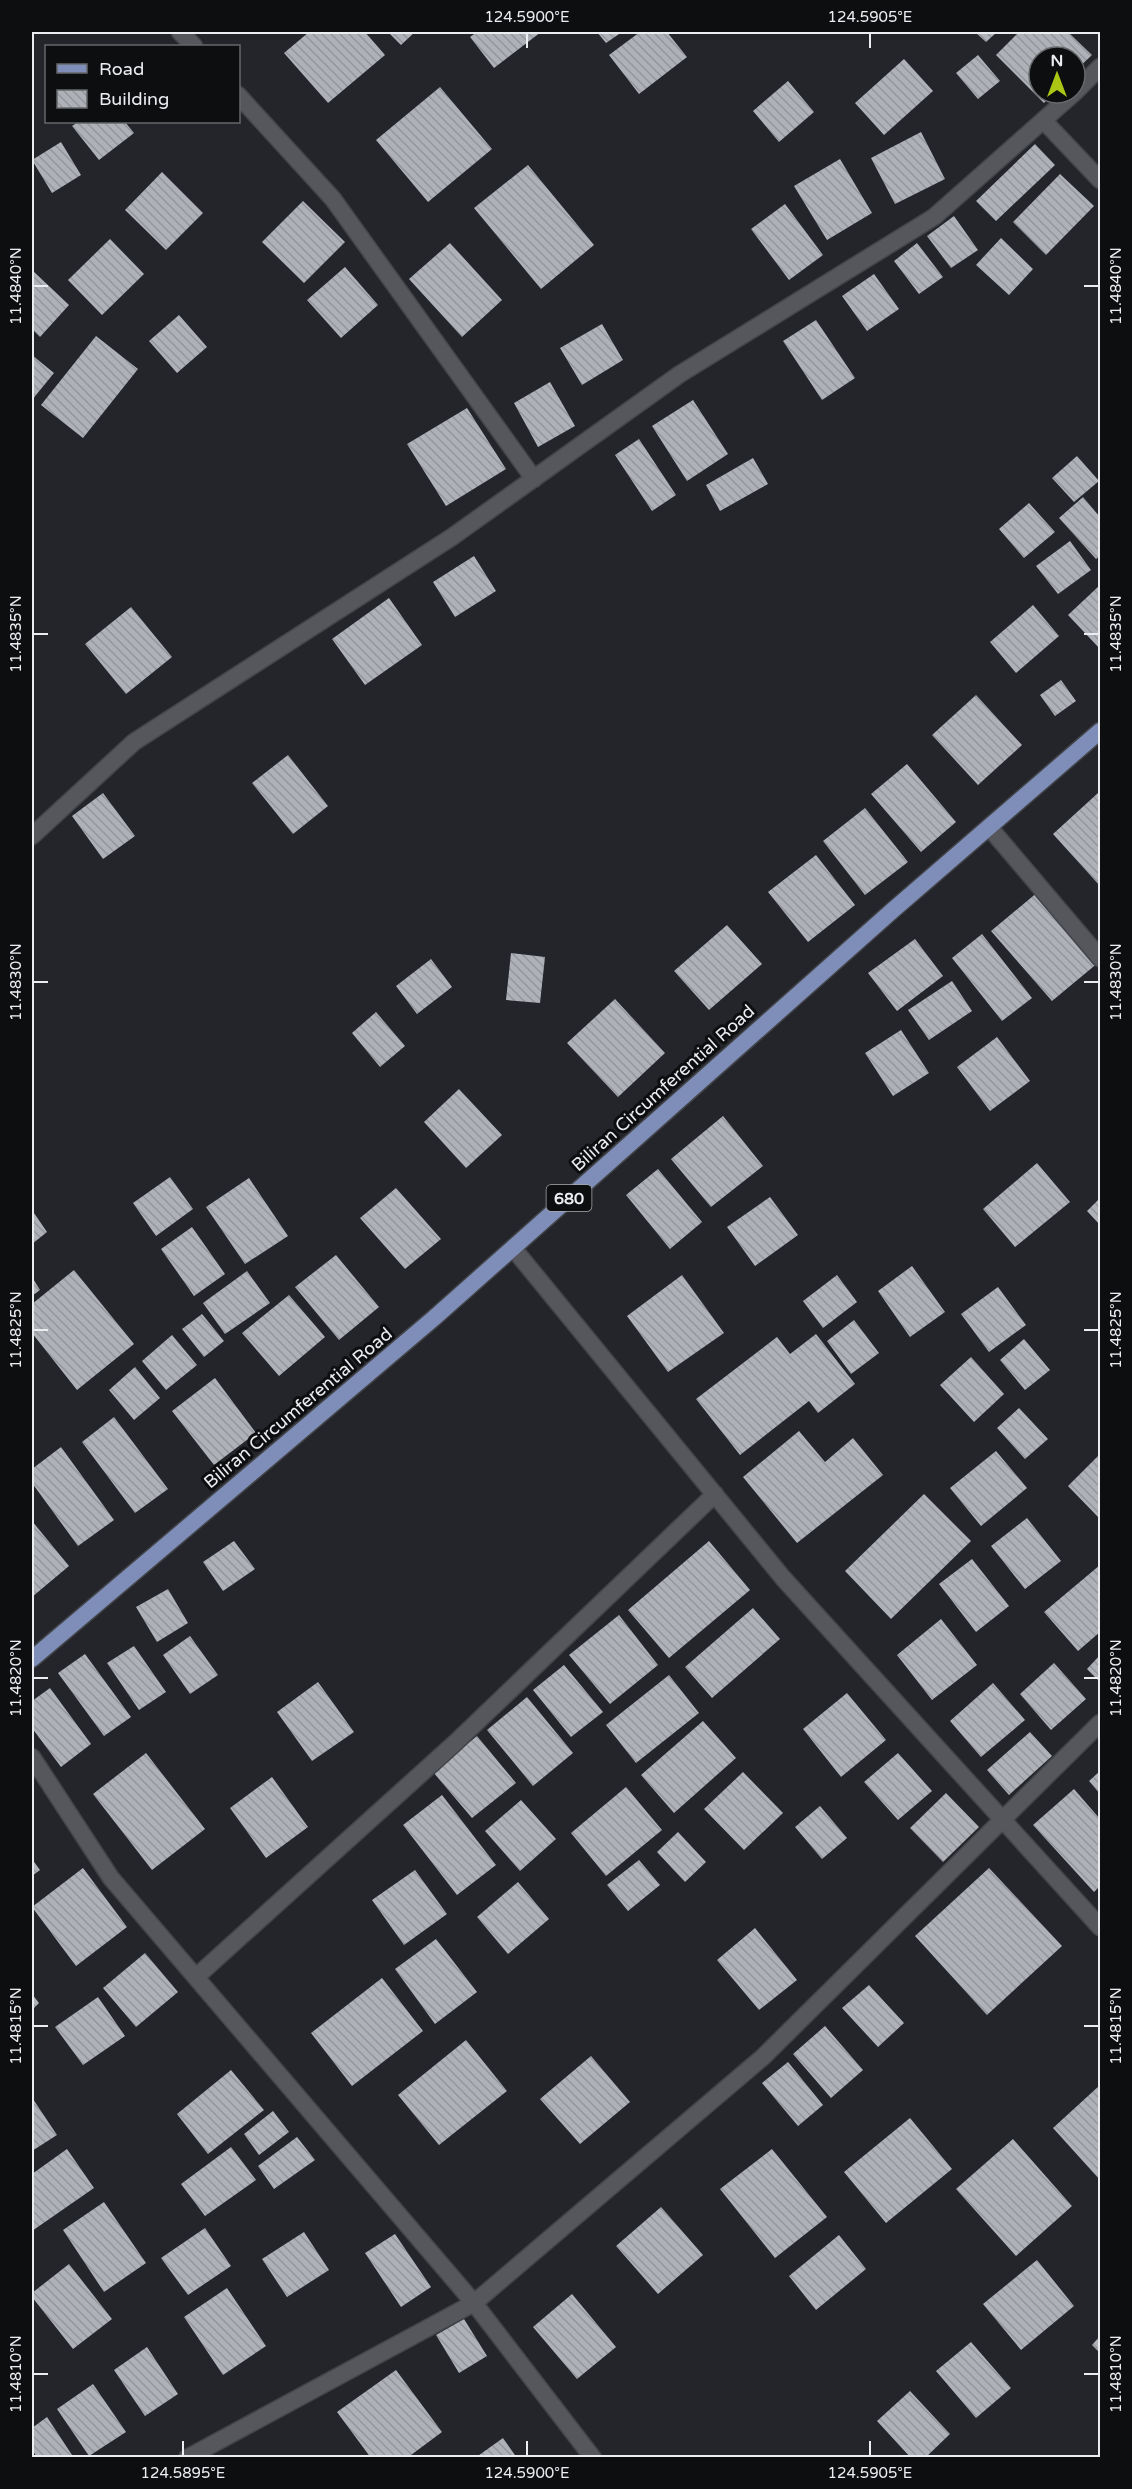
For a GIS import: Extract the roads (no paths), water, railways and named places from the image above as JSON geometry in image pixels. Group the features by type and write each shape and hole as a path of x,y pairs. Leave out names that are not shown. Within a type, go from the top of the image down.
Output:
{"main road":[{"name":"Biliran Circumferential Road","path":"32,1659 513,1248 989,827 1101,731"}],"street":[{"path":"180,32 193,45"},
{"path":"1087,80 1101,67"},
{"path":"240,97 333,199 534,478"},
{"path":"32,836 134,742 452,537 680,374 934,217 1061,105"},
{"path":"1044,122 1101,180"},
{"path":"989,827 1101,958"},
{"path":"513,1248 783,1578 1000,1820 1101,1927"},
{"path":"196,1977 455,1743 715,1494"},
{"path":"187,2457 474,2303 763,2057 1000,1820 1101,1723"},
{"path":"32,1758 111,1878 474,2303 593,2457"}]}
